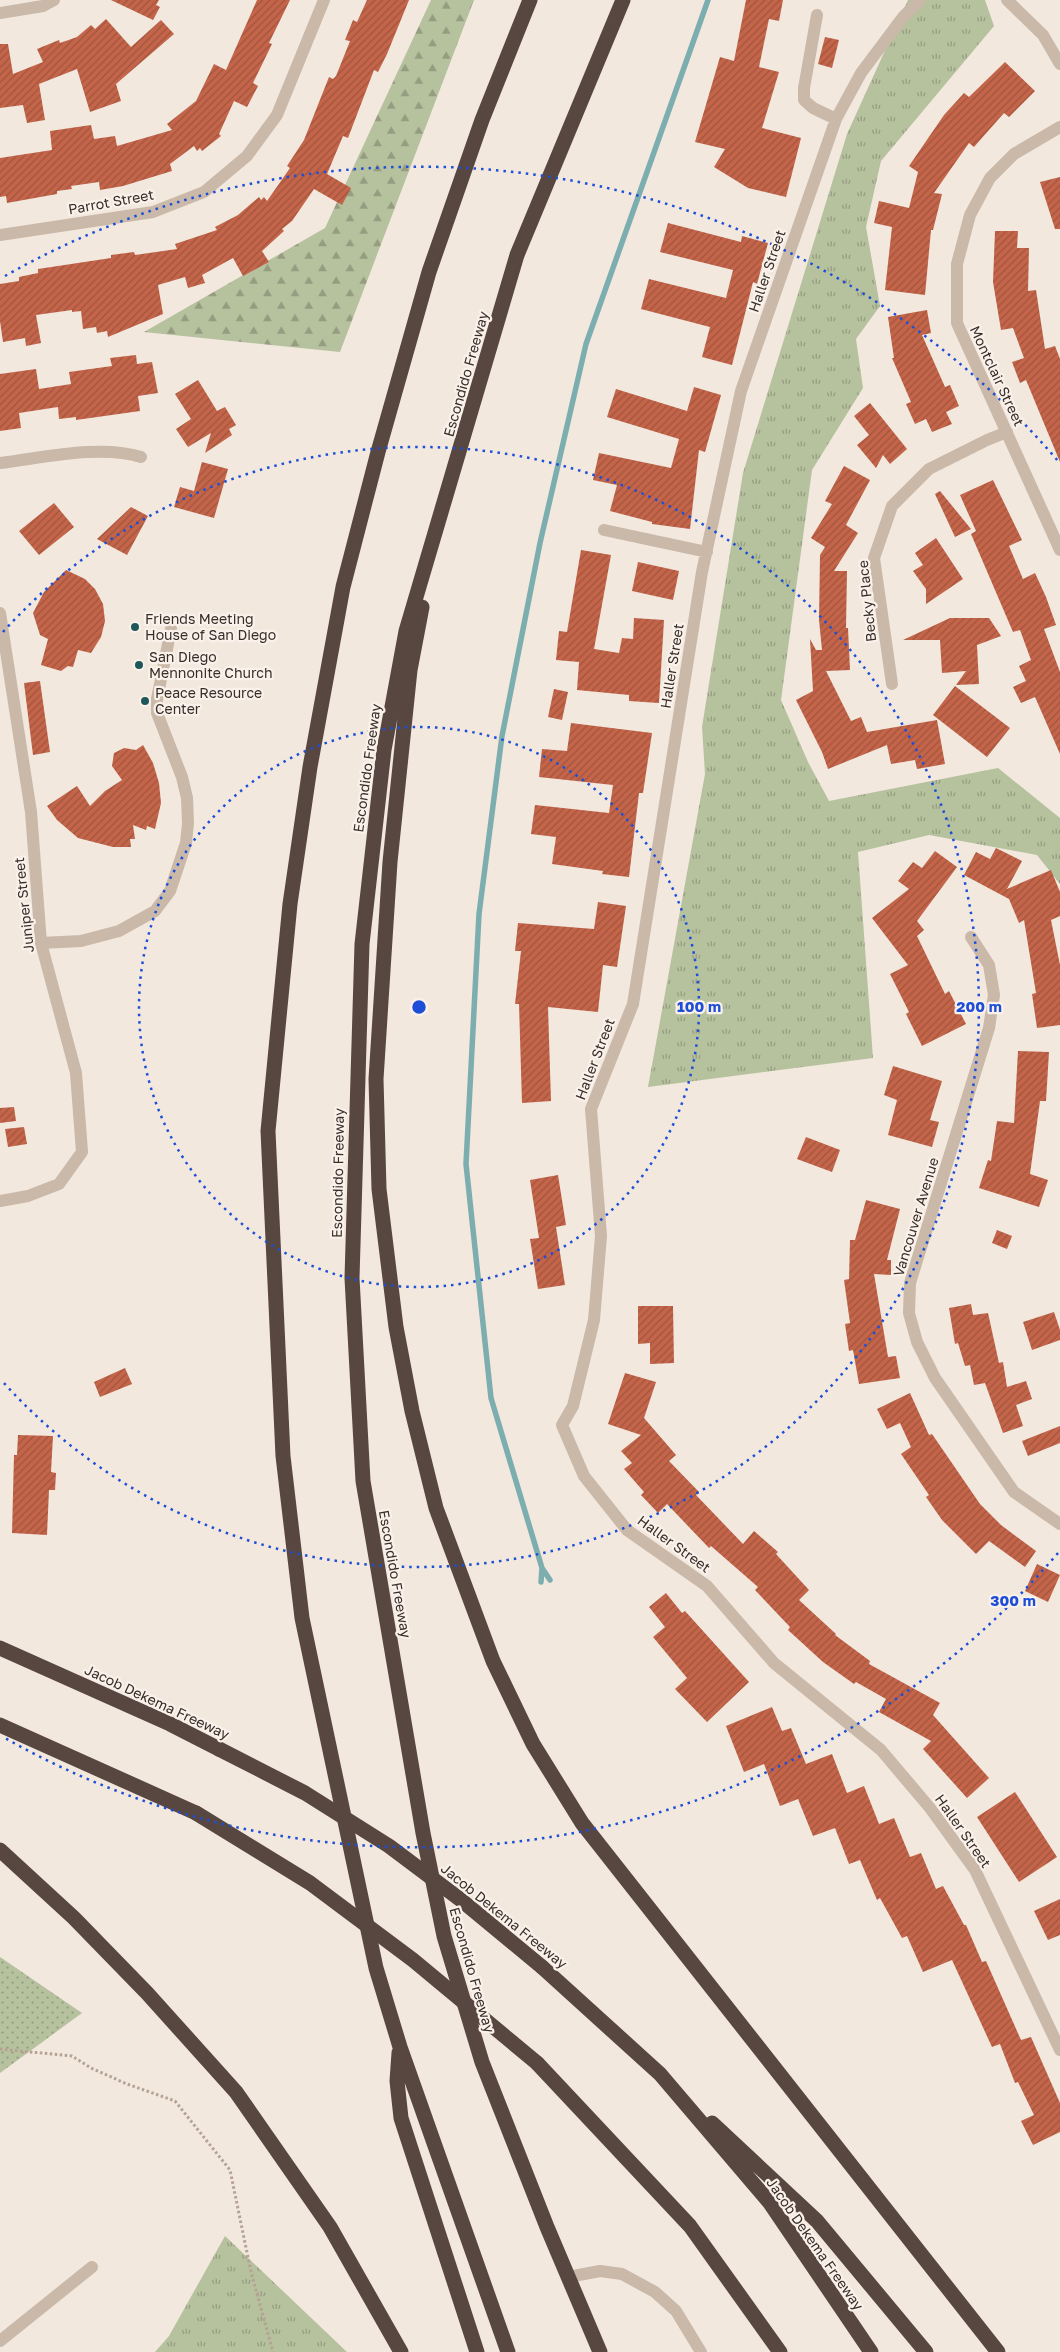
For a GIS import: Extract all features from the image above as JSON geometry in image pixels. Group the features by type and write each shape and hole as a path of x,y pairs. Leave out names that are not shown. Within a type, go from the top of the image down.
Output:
{"highway":[{"path":"508,2352 400,2047 376,1968 302,1618 283,1456 268,1131 290,904 310,767 342,587 429,272 482,120 530,0"},
{"name":"Escondido Freeway","path":"600,2352 482,2062 444,1936 423,1833 363,1481 352,1278 362,944 384,750 406,631 517,255 623,0"},
{"path":"433,542 407,699 390,862 376,1079 379,1189 396,1327 412,1411 436,1508 493,1661 533,1744 582,1823 998,2352"},
{"name":"Jacob Dekema Freeway","path":"0,1648 170,1724 305,1793 389,1846 461,1900 542,1967 660,2074 770,2203 871,2352"},
{"path":"0,1725 196,1812 310,1883 413,1960 537,2063 690,2226 780,2352"},
{"path":"0,1850 81,1925 147,1993 236,2092 330,2227 401,2352"},
{"path":"400,2047 397,2081 401,2118 477,2352"},
{"path":"660,2074 817,2221 926,2352"}],"street":[{"path":"0,13 43,6 54,0"},
{"name":"Parrot Street","path":"0,235 153,212 204,192 247,156 277,114 324,0"},
{"name":"Haller Street","path":"920,0 903,17 861,73 836,118 740,391 706,552 633,1004 591,1109 601,1236 594,1320 573,1406 562,1426 584,1476 627,1530 707,1586 774,1663 881,1750 930,1808 975,1870 1060,2050"},
{"path":"1007,0 1043,35 1060,64"},
{"path":"817,15 804,88 804,100 812,108 836,118"},
{"name":"Montclair Street","path":"1060,127 1014,154 990,178 970,216 957,264 957,323 1060,550"},
{"name":"Becky Place","path":"892,684 874,558 892,506 929,469 986,440 1007,432"},
{"path":"0,463 108,450 126,452 141,457"},
{"path":"604,530 706,552"},
{"name":"Juniper Street","path":"0,613 31,812 41,943 76,1073 82,1152 59,1184 28,1196 0,1201"},
{"path":"41,943 81,941 119,931 155,911 170,891 186,843 188,823 182,777 157,713 157,699 171,629"},
{"name":"Vancouver Avenue","path":"971,936 989,965 994,995 989,1028 910,1283 909,1313 917,1342 935,1378 1014,1492 1060,1524"},
{"path":"0,2341 92,2267"},
{"path":"568,2277 600,2271 622,2274 655,2292 676,2311 701,2352"}],"path":[{"path":"0,2049 72,2056 91,2068 118,2080 175,2101 230,2170 251,2272 273,2352"}],"green space":[{"path":"431,0 474,0 340,352 144,332 325,228"},
{"path":"908,0 985,0 994,26 881,161 866,227 880,306 856,339 863,388 812,470 781,700 808,762 829,801 998,768 1060,818 1060,884 1037,855 929,835 858,852 873,1058 648,1087 705,774 702,727 743,473 847,134"},
{"path":"0,1957 82,2013 0,2073"},
{"path":"225,2236 347,2352 155,2352 169,2336"}],"building":[{"path":"111,0 159,0 156,5 160,7 153,20"},
{"path":"257,0 290,0 269,43 272,44 253,83 258,86 247,107 234,101 219,134 221,136 202,151 200,148 197,151 194,146 170,164 172,171 123,186 100,190 99,182 71,186 72,189 57,191 57,194 7,203 6,196 0,197 0,158 52,150 50,131 91,125 94,139 115,136 117,146 172,130 167,124 196,101 214,64 226,70"},
{"path":"367,0 409,0 378,72 374,70 348,138 343,136 327,174 351,188 342,205 314,189 292,221 282,229 284,231 262,251 269,262 243,276 233,258 202,275 205,283 188,288 185,277 158,285 163,314 108,337 107,331 97,333 96,327 83,329 81,311 72,312 72,310 36,315 41,343 26,346 25,338 3,342 0,321 0,284 19,281 19,277 38,273 38,269 111,258 111,255 134,252 135,255 177,249 175,244 217,230 215,227 238,215 259,197 261,200 264,197 267,201 290,168 287,166 304,140 329,77 333,79 336,76 350,41 345,40 353,20 357,22"},
{"path":"746,0 783,0 779,21 769,19 759,67 779,72 762,128 801,138 786,197 748,188 714,167 725,149 695,142 720,57 734,61"},
{"path":"106,19 131,47 161,20 174,34 116,84 121,101 90,112 77,69 39,84 45,120 27,123 23,105 0,108 0,44 8,44 13,74 43,62 37,49 59,40 60,43 77,37 91,25 95,29"},
{"path":"825,37 839,40 832,68 818,64"},
{"path":"1005,62 1035,91 1009,117 1004,113 974,147 969,143 934,193 942,194 933,230 931,230 925,295 885,290 892,227 874,223 879,201 909,208 918,172 909,166 944,115 964,93 969,97"},
{"path":"1060,177 1060,229 1055,229 1040,182"},
{"path":"668,223 741,242 742,236 768,243 757,284 753,282 732,365 702,357 710,327 641,309 649,279 726,298 733,270 660,252"},
{"path":"995,231 1018,231 1017,248 1029,248 1028,291 1036,290 1045,349 1055,346 1060,359 1060,462 1026,380 1020,383 1012,362 1024,358 1013,328 1001,330 993,282"},
{"path":"927,310 931,333 922,335 945,387 950,385 959,406 946,412 952,424 932,432 926,419 915,424 906,404 911,402 892,358 894,358 888,317"},
{"path":"136,355 137,364 152,362 158,393 138,396 140,411 76,420 76,417 59,419 58,407 19,413 21,428 0,431 0,374 36,369 39,389 71,384 69,372 112,366 110,358"},
{"path":"198,380 217,411 225,407 236,425 229,429 232,435 205,453 211,433 188,447 176,429 191,419 175,394"},
{"path":"694,387 721,395 705,452 699,450 690,529 652,524 652,522 610,511 617,485 593,480 599,453 671,468 679,439 607,417 616,389 687,411"},
{"path":"870,403 907,449 890,464 883,455 876,468 857,445 869,435 854,416"},
{"path":"202,462 228,469 214,518 174,507 180,487 194,491"},
{"path":"844,466 870,480 846,525 858,533 834,571 847,571 846,628 848,628 850,670 826,671 851,721 861,717 867,732 937,720 945,764 917,769 915,760 891,764 887,745 828,769 822,752 796,700 813,691 810,639 816,650 822,650 819,620 820,555 825,547 811,538 832,504 825,501"},
{"path":"993,480 1022,540 1009,546 1023,579 1035,573 1056,625 1044,629 1060,672 1060,754 1035,697 1021,703 1013,687 1026,681 1019,666 1031,660 1020,630 1013,632 971,534 976,531 960,495"},
{"path":"940,491 971,529 955,537 935,494"},
{"path":"54,503 74,527 39,555 19,531"},
{"path":"131,507 148,516 127,555 97,539"},
{"path":"936,538 963,579 926,604 926,589 913,571 923,565 915,553"},
{"path":"581,550 611,555 594,649 619,653 622,638 633,639 634,618 664,620 659,703 629,701 629,695 577,690 579,662 556,660 559,631 567,632"},
{"path":"638,562 679,571 673,600 632,591"},
{"path":"66,570 85,579 95,589 103,604 105,621 101,637 91,653 78,650 73,667 68,666 61,671 41,665 48,639 40,635 33,613 44,592"},
{"path":"950,618 989,618 1001,636 977,645 979,684 956,685 966,671 942,673 940,640 903,640"},
{"path":"40,681 50,752 33,755 24,683"},
{"path":"955,686 1010,728 987,757 933,715"},
{"path":"554,689 568,692 562,720 548,717"},
{"path":"571,723 652,733 643,793 639,793 629,877 602,874 603,871 552,864 556,837 531,834 535,805 609,813 613,785 539,777 542,749 567,751"},
{"path":"143,745 153,763 159,783 161,803 155,829 147,826 146,830 133,825 135,839 130,839 131,847 113,847 78,838 57,820 47,806 77,786 90,806 105,791 122,780 112,766 114,753 124,748 136,750"},
{"path":"996,848 1022,861 1007,889 1051,870 1060,892 1060,916 1051,920 1060,965 1060,1025 1037,1028 1032,994 1036,993 1024,920 1019,923 1009,899 964,875 976,852 990,859"},
{"path":"935,851 957,867 917,921 924,930 917,936 945,994 949,991 966,1024 922,1046 906,1014 909,1012 890,974 908,965 872,918 909,889 898,881 913,862 922,868"},
{"path":"598,902 626,906 617,967 603,965 598,1012 548,1007 551,1101 522,1103 519,1004 515,1004 521,951 515,951 518,923 594,929"},
{"path":"1018,1051 1049,1052 1046,1101 1040,1101 1030,1174 1048,1180 1039,1207 979,1188 988,1160 991,1161 997,1121 1014,1123"},
{"path":"893,1066 942,1081 930,1120 939,1122 932,1147 888,1135 897,1100 884,1095"},
{"path":"14,1107 16,1121 0,1123 0,1108"},
{"path":"24,1127 27,1144 8,1147 5,1129"},
{"path":"806,1137 840,1150 832,1172 797,1159"},
{"path":"558,1175 566,1225 556,1227 565,1285 538,1289 530,1239 539,1238 530,1180"},
{"path":"866,1200 900,1209 887,1260 891,1260 891,1275 874,1274 888,1357 896,1356 900,1378 859,1384 853,1350 849,1351 845,1324 850,1323 844,1280 849,1279 850,1240 855,1240"},
{"path":"997,1230 1012,1236 1007,1249 992,1243"},
{"path":"971,1304 973,1315 988,1313 999,1363 1003,1362 1007,1387 1026,1381 1032,1399 1016,1405 1023,1426 1003,1433 985,1383 974,1385 970,1365 965,1366 958,1343 955,1344 949,1308"},
{"path":"638,1306 673,1306 674,1363 650,1364 650,1343 638,1344"},
{"path":"1054,1312 1060,1330 1060,1340 1032,1350 1023,1322"},
{"path":"125,1368 132,1384 100,1397 94,1382"},
{"path":"625,1373 656,1382 644,1418 676,1455 669,1461 699,1492 696,1495 743,1544 754,1531 778,1552 776,1554 809,1590 799,1600 835,1635 870,1661 869,1664 940,1703 933,1715 989,1778 967,1798 923,1749 931,1741 879,1712 886,1699 856,1682 854,1684 823,1662 788,1630 790,1627 755,1590 758,1587 711,1546 709,1548 667,1504 658,1513 641,1495 644,1492 624,1469 632,1463 621,1451 641,1435 608,1424"},
{"path":"910,1393 929,1435 932,1434 980,1504 1001,1525 1036,1551 1025,1567 989,1541 976,1554 942,1520 926,1497 929,1495 901,1454 911,1447 900,1423 887,1429 877,1409"},
{"path":"1060,1426 1060,1443 1028,1456 1022,1441"},
{"path":"18,1435 53,1436 51,1472 56,1473 55,1490 49,1490 47,1535 12,1533 14,1455 17,1455"},
{"path":"1037,1564 1060,1575 1048,1602 1025,1591"},
{"path":"666,1593 682,1613 685,1611 749,1682 707,1722 675,1689 687,1678 653,1637 665,1627 649,1607"},
{"path":"772,1707 782,1731 791,1728 806,1764 832,1754 847,1793 864,1786 879,1824 894,1818 910,1857 921,1853 936,1889 943,1886 964,1925 966,1925 982,1962 986,1961 1021,2040 1031,2037 1060,2103 1060,2132 1033,2145 1021,2121 1034,2115 1018,2082 1015,2083 1000,2044 992,2047 952,1960 923,1972 907,1936 902,1938 880,1898 877,1900 860,1860 849,1864 835,1828 813,1836 798,1799 780,1806 764,1764 744,1772 726,1726"},
{"path":"1015,1792 1057,1857 1019,1882 977,1817"},
{"path":"1060,1899 1060,1935 1048,1940 1034,1911"}],"waterway":[{"path":"550,1580 542,1568 491,1398 466,1164 479,914 502,736 540,543 586,344 708,0"},
{"path":"541,1582 542,1568"}],"place":[{"name":"Friends Meeting House of San Diego","path":"135,627"},
{"name":"San Diego Mennonite Church","path":"139,665"},
{"name":"Peace Resource Center","path":"145,701"}]}
